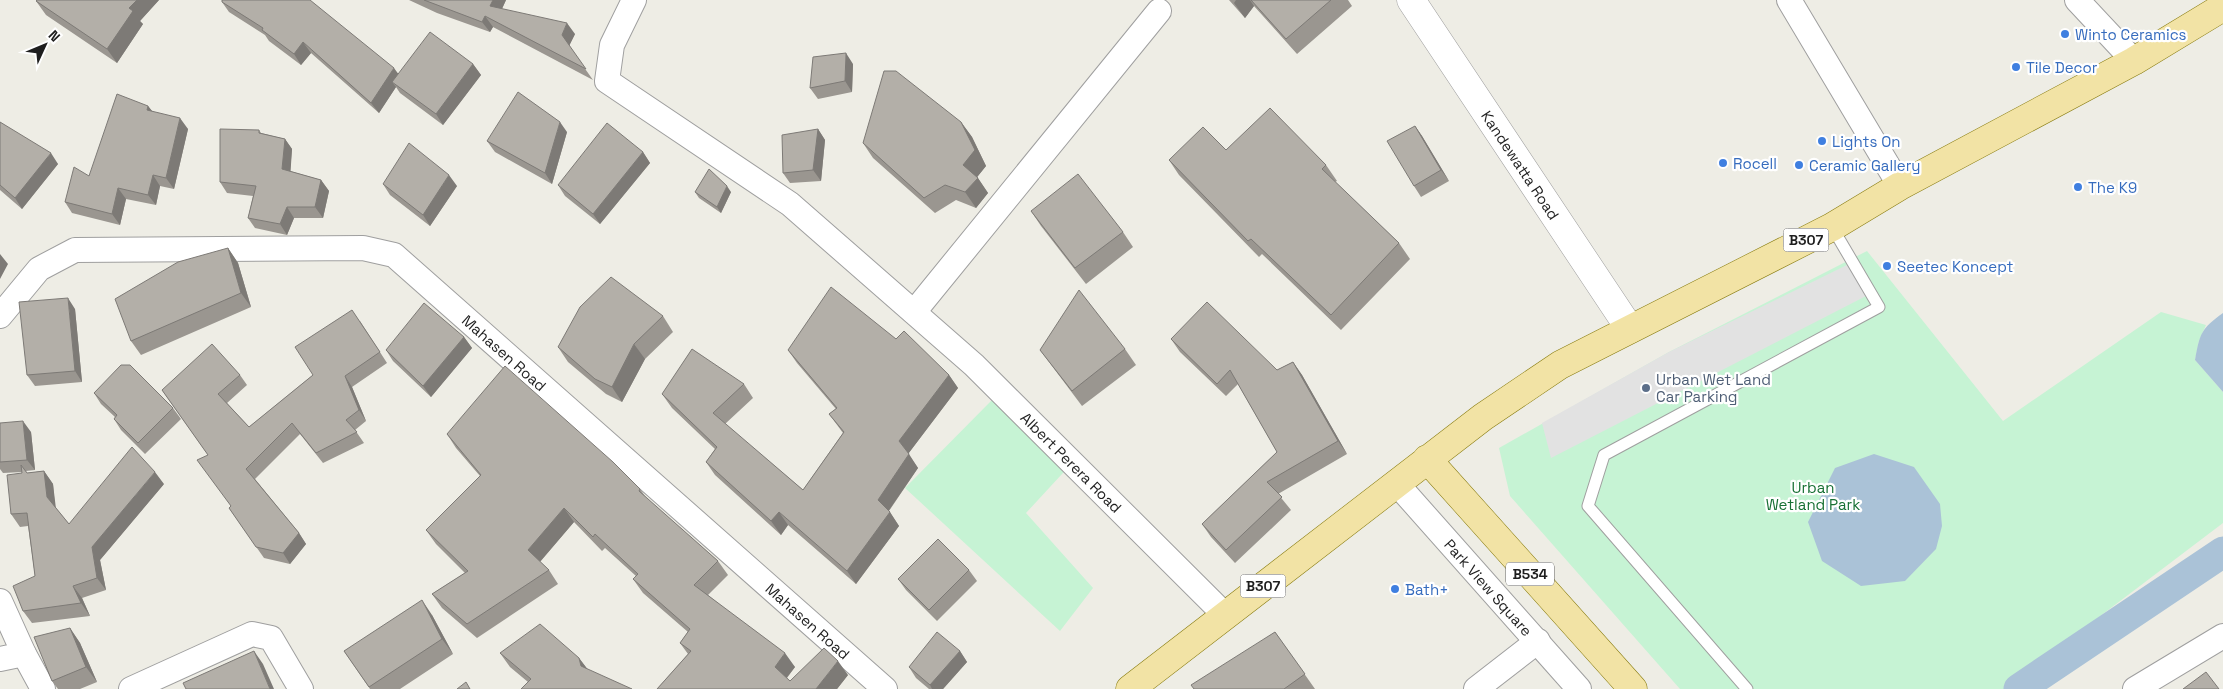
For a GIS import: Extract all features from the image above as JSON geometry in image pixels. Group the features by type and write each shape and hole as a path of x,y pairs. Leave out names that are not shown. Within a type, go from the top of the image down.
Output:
{"main road":[{"name":"B307","path":"1130,689 1427,459 1521,389 1560,365 1832,227 1900,186 2134,61 2223,7"},
{"name":"B534","path":"1427,459 1633,689"}],"street":[{"name":"Albert Perera Road","path":"634,0 612,44 606,80 790,204 974,365 1225,615"},
{"name":"Kandewatta Road","path":"1411,0 1630,329"},
{"path":"1790,0 1900,186"},
{"path":"2077,0 2134,61"},
{"path":"914,312 1159,11"},
{"name":"Mahasen Road","path":"0,316 39,270 76,250 363,248 394,255 885,689"},
{"name":"Park View Square","path":"1397,484 1579,689"},
{"path":"0,601 24,654 43,689"},
{"path":"131,689 252,634 271,638 301,689"},
{"path":"2135,689 2223,636"},
{"path":"1476,689 1538,641"},
{"path":"0,659 24,654"}],"lane":[{"path":"1746,689 1588,506 1604,456 1879,306 1832,227"}],"green space":[{"name":"Urban Wetland Park","path":"1867,251 2003,421 2161,312 2206,325 2199,341 2195,360 2223,392 2223,523 2004,689 1680,689 1510,496 1499,448 1669,352"},
{"path":"992,400 1074,461 1026,513 1093,588 1060,631 905,488"}],"shaded area":[{"name":"Urban Wet Land Car Parking","path":"1849,264 1866,296 1551,458 1542,423 1669,352"}],"water":[{"path":"2223,313 2223,392 2195,360 2200,337 2210,323"},
{"path":"1874,454 1914,467 1940,504 1942,526 1936,549 1905,581 1861,586 1822,561 1808,522 1835,468"}],"building":[{"path":"37,0 137,0 129,8 133,11 107,49"},
{"path":"222,0 310,0 394,68 371,103 303,42 294,54 262,30 263,28 222,2"},
{"path":"424,0 493,0 490,6 567,23 562,35 586,69 485,16 482,22"},
{"path":"1251,0 1331,0 1286,39"},
{"path":"430,32 473,64 436,114 392,82"},
{"path":"846,53 845,81 810,88 813,57"},
{"path":"884,71 896,71 961,122 975,150 963,165 978,178 965,192 945,185 924,198 863,143"},
{"path":"518,92 560,122 545,173 487,141"},
{"path":"117,94 148,106 147,110 180,118 166,178 153,175 148,195 118,188 112,214 65,202 74,167 89,176"},
{"path":"1270,108 1326,165 1322,169 1399,243 1331,315 1251,239 1248,241 1169,160 1203,127 1226,150"},
{"path":"0,122 51,153 15,198 0,185"},
{"path":"607,123 643,152 593,214 558,185"},
{"path":"1415,126 1441,170 1414,186 1387,141"},
{"path":"220,129 259,130 259,133 285,139 282,169 321,180 315,207 287,207 280,224 248,218 256,186 220,182"},
{"path":"818,129 813,170 783,173 782,135"},
{"path":"409,143 449,175 423,215 383,184"},
{"path":"709,169 727,186 717,207 695,192"},
{"path":"1078,174 1123,232 1075,268 1031,211"},
{"path":"228,248 241,293 131,341 115,299 178,262"},
{"path":"611,277 663,316 634,344 612,387 595,379 558,347 580,307"},
{"path":"831,287 896,339 904,331 949,375 899,441 909,454 878,500 890,512 847,571 779,512 771,521 706,462 717,447 662,394 692,349 744,384 713,413 803,490 844,432 829,414 837,408 788,350"},
{"path":"1079,290 1125,349 1072,391 1040,350"},
{"path":"68,298 75,371 27,375 19,302"},
{"path":"1207,302 1277,370 1293,362 1338,441 1267,482 1282,497 1226,550 1202,524 1277,452 1230,370 1217,384 1171,339"},
{"path":"424,303 464,337 423,386 386,350"},
{"path":"352,310 380,352 345,376 359,410 346,420 357,432 316,453 292,423 246,469 299,533 283,553 256,547 229,508 231,506 197,460 208,455 162,390 212,344 240,375 218,394 249,427 313,375 295,347"},
{"path":"121,365 130,365 173,408 138,443 114,419 117,415 94,393"},
{"path":"505,366 613,462 640,489 639,491 718,561 694,585 785,653 775,667 790,681 824,648 838,661 816,689 657,689 691,651 680,643 690,629 633,579 638,574 595,534 593,537 564,508 528,550 549,570 467,624 432,594 468,571 426,530 481,475 447,434"},
{"path":"23,421 27,460 0,462 0,423"},
{"path":"132,447 155,472 92,547 97,578 73,586 81,603 23,611 13,586 35,576 27,513 11,514 7,475 22,473 21,465 27,473 44,471 47,497 69,524"},
{"path":"938,539 969,570 929,610 898,579"},
{"path":"422,600 442,639 369,687 344,651"},
{"path":"540,624 579,658 581,666 632,689 521,689 531,679 500,653"},
{"path":"70,628 86,667 52,681 34,637"},
{"path":"937,632 960,651 930,685 909,667"},
{"path":"1275,632 1305,674 1284,689 1194,689 1191,685"},
{"path":"254,651 270,689 186,689 183,683"},
{"path":"2206,672 2219,689 2183,689"},
{"path":"466,682 470,689 457,689"}],"waterway":[{"path":"2019,689 2223,552"}],"place":[{"name":"Winto Ceramics","path":"2065,34"},
{"name":"Tile Decor","path":"2016,67"},
{"name":"Lights On","path":"1822,141"},
{"name":"Rocell","path":"1723,163"},
{"name":"Ceramic Gallery","path":"1799,165"},
{"name":"The K9","path":"2078,187"},
{"name":"Seetec Koncept","path":"1887,266"},
{"name":"Urban Wet Land Car Parking","path":"1646,388"},
{"name":"Bath+","path":"1395,589"}]}
